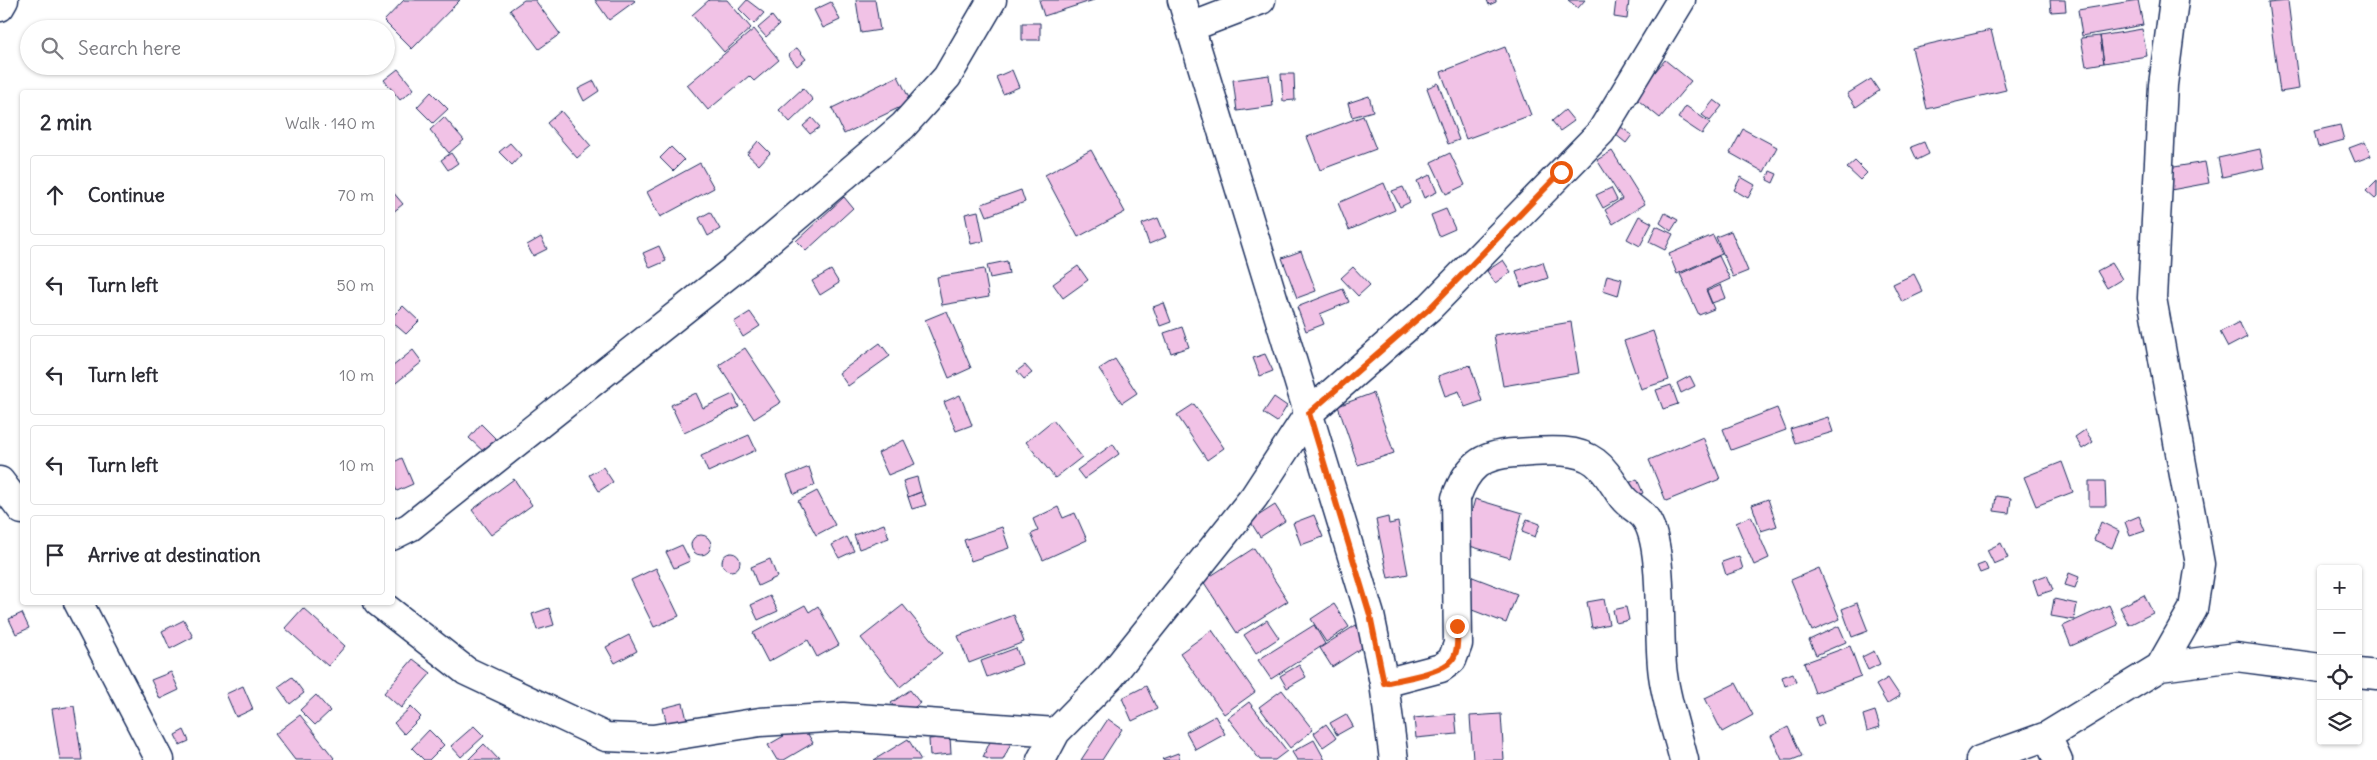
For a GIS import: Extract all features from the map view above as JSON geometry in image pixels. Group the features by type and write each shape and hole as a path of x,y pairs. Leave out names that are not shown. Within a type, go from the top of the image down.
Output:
{"street":[{"path":"0,7 4,0"},
{"path":"395,534 410,527 719,281 903,126 947,77 992,0"},
{"path":"1182,0 1370,615 1384,683 1394,760"},
{"path":"1191,26 1261,0"},
{"path":"1041,760 1056,732 1110,677 1254,497 1309,413 1430,308 1601,132 1681,0"},
{"path":"2160,668 2193,609 2200,564 2152,298 2163,85 2174,0"},
{"path":"1384,683 1441,668 1452,660 1458,644 1456,498 1463,478 1481,460 1501,454 1549,452 1582,455 1595,462 1607,474 1623,497 1648,522 1656,553 1663,675 1684,760"},
{"path":"80,605 160,760"},
{"path":"382,605 466,671 606,737 653,739 760,722 843,717 1056,732"},
{"path":"1980,760 2047,736 2160,668 2236,657 2317,667"},
{"path":"2362,673 2377,675"},
{"path":"2047,736 2058,760"}],"building":[{"path":"404,0 460,0 412,49 395,32 395,20 385,20"},
{"path":"524,0 535,0 560,34 539,49 510,10"},
{"path":"595,0 634,0 635,1 609,20"},
{"path":"709,0 727,0 751,28 724,52 692,15"},
{"path":"747,0 764,13 754,24 739,9"},
{"path":"856,0 875,0 880,30 861,33"},
{"path":"1039,0 1094,0 1044,16"},
{"path":"1487,0 1496,0 1496,2 1489,5"},
{"path":"1568,0 1585,0 1578,8"},
{"path":"1616,0 1629,0 1627,19 1614,17"},
{"path":"2050,0 2065,0 2066,11 2051,12"},
{"path":"2138,0 2143,25 2082,36 2078,10"},
{"path":"2288,1 2299,89 2280,92 2268,3"},
{"path":"831,2 840,20 823,28 814,10"},
{"path":"772,16 779,25 766,37 758,28"},
{"path":"1022,23 1040,23 1040,40 1022,40"},
{"path":"754,29 779,60 754,81 749,76 708,110 687,85"},
{"path":"2142,29 2147,56 2104,63 2100,36"},
{"path":"1991,30 2006,90 1927,109 1912,48"},
{"path":"2100,36 2104,63 2086,66 2081,38"},
{"path":"1505,47 1531,115 1466,139 1441,72"},
{"path":"797,48 806,59 797,66 788,55"},
{"path":"1665,60 1691,81 1660,118 1634,97"},
{"path":"398,69 414,89 400,100 395,94 395,90 392,90 384,80 390,75 395,75 395,71"},
{"path":"1012,70 1019,87 1003,94 996,77"},
{"path":"1281,74 1294,74 1295,100 1283,101"},
{"path":"1269,75 1273,106 1237,111 1233,80"},
{"path":"898,76 911,102 844,134 832,108"},
{"path":"1871,79 1879,91 1856,107 1847,94"},
{"path":"594,81 599,91 584,101 578,89"},
{"path":"1438,83 1459,140 1448,144 1427,88"},
{"path":"803,88 813,100 790,122 779,110"},
{"path":"431,92 448,109 433,123 417,107"},
{"path":"1369,96 1373,111 1352,117 1348,103"},
{"path":"1714,100 1722,106 1710,121 1702,115"},
{"path":"1686,106 1710,123 1702,134 1678,118"},
{"path":"1565,110 1574,121 1560,131 1552,121"},
{"path":"561,111 591,146 577,158 547,123"},
{"path":"1363,116 1376,149 1320,170 1307,137"},
{"path":"444,117 464,140 449,153 430,130"},
{"path":"812,118 820,127 810,134 803,126"},
{"path":"2340,125 2344,140 2318,147 2314,131"},
{"path":"1621,127 1632,135 1626,143 1615,134"},
{"path":"1743,129 1777,147 1764,172 1730,153"},
{"path":"758,141 770,153 759,165 747,154"},
{"path":"1924,142 1929,154 1917,160 1911,147"},
{"path":"2365,142 2371,156 2355,162 2349,148"},
{"path":"510,143 521,155 512,165 499,152"},
{"path":"671,147 684,160 673,171 660,158"},
{"path":"2260,149 2264,168 2222,177 2218,158"},
{"path":"1091,150 1125,212 1078,237 1045,175"},
{"path":"1612,151 1645,204 1613,224 1605,210 1622,199 1597,160"},
{"path":"451,153 458,163 448,170 441,160"},
{"path":"1450,153 1465,185 1446,194 1431,162"},
{"path":"1855,161 1867,173 1860,180 1847,168"},
{"path":"2205,162 2209,183 2171,190 2168,168"},
{"path":"700,163 714,188 660,217 647,192"},
{"path":"1770,171 1777,174 1773,183 1767,180"},
{"path":"1430,175 1437,192 1424,198 1417,181"},
{"path":"1741,177 1755,185 1748,198 1734,190"},
{"path":"2377,180 2377,197 2375,199 2366,191"},
{"path":"1384,183 1395,210 1349,230 1338,203"},
{"path":"1403,187 1410,202 1400,207 1392,191"},
{"path":"1611,188 1617,200 1603,208 1596,195"},
{"path":"1021,190 1025,202 987,216 982,204"},
{"path":"395,195 403,204 395,211"},
{"path":"844,197 853,208 806,251 796,241"},
{"path":"1446,209 1455,229 1439,236 1431,215"},
{"path":"978,211 984,241 971,244 965,214"},
{"path":"710,212 720,229 708,236 699,218"},
{"path":"1665,213 1678,220 1671,231 1660,223"},
{"path":"1639,216 1652,223 1640,246 1627,239"},
{"path":"1158,218 1166,237 1149,244 1142,224"},
{"path":"1656,226 1673,234 1665,250 1649,242"},
{"path":"1731,231 1748,271 1733,277 1716,237"},
{"path":"1713,235 1722,254 1677,274 1669,254"},
{"path":"541,237 547,249 533,256 527,245"},
{"path":"659,246 666,261 650,268 643,253"},
{"path":"1301,251 1316,291 1297,298 1282,258"},
{"path":"1719,256 1730,279 1706,290 1714,309 1699,315 1680,274"},
{"path":"1503,260 1511,272 1495,283 1487,271"},
{"path":"1007,261 1009,274 990,278 987,265"},
{"path":"1543,262 1548,278 1521,287 1516,271"},
{"path":"2112,263 2122,279 2107,288 2097,271"},
{"path":"1078,266 1088,280 1063,298 1053,284"},
{"path":"1353,267 1370,285 1358,296 1341,278"},
{"path":"984,269 989,297 942,305 937,277"},
{"path":"831,270 839,283 820,295 812,281"},
{"path":"1914,274 1923,292 1902,302 1893,284"},
{"path":"1607,275 1622,279 1618,296 1603,291"},
{"path":"1721,285 1726,298 1712,303 1707,291"},
{"path":"1343,289 1349,302 1320,314 1324,324 1306,331 1297,307"},
{"path":"1164,303 1171,322 1160,326 1153,307"},
{"path":"403,306 419,321 406,334 395,325 395,314"},
{"path":"947,311 971,368 949,378 925,320"},
{"path":"750,312 760,326 743,337 734,322"},
{"path":"1571,322 1579,373 1503,386 1494,335"},
{"path":"2239,322 2247,337 2228,347 2220,332"},
{"path":"1182,327 1189,347 1171,353 1164,333"},
{"path":"1653,331 1669,380 1641,389 1624,341"},
{"path":"880,343 890,356 848,386 839,373"},
{"path":"745,348 781,402 754,419 719,365"},
{"path":"413,350 422,362 395,384 395,365"},
{"path":"1265,354 1273,371 1260,376 1253,358"},
{"path":"1115,359 1137,393 1122,403 1099,369"},
{"path":"1025,365 1032,373 1024,379 1017,371"},
{"path":"1470,365 1482,401 1465,407 1459,391 1445,396 1438,376"},
{"path":"1690,376 1695,386 1681,393 1677,383"},
{"path":"1671,385 1678,404 1663,409 1656,390"},
{"path":"696,393 703,408 733,394 739,407 684,433 671,405"},
{"path":"1373,393 1394,453 1358,465 1338,406"},
{"path":"960,395 972,425 956,431 944,402"},
{"path":"1274,397 1287,406 1277,422 1263,413"},
{"path":"1194,404 1224,448 1207,460 1177,415"},
{"path":"1777,408 1786,430 1731,450 1723,429"},
{"path":"1828,417 1833,432 1795,443 1790,429"},
{"path":"1053,420 1082,457 1055,478 1026,442"},
{"path":"481,424 497,440 485,453 469,438"},
{"path":"2085,430 2093,442 2082,449 2075,437"},
{"path":"749,435 756,450 708,472 701,456"},
{"path":"1703,437 1720,479 1666,501 1649,460"},
{"path":"904,440 915,464 888,475 878,453"},
{"path":"1113,444 1119,454 1084,479 1077,470"},
{"path":"402,458 413,484 397,491 395,487 395,462"},
{"path":"2062,462 2073,492 2036,506 2024,477"},
{"path":"603,467 613,482 599,491 589,475"},
{"path":"809,467 815,485 794,494 787,476"},
{"path":"917,477 921,492 908,497 903,481"},
{"path":"514,479 532,505 491,535 472,510"},
{"path":"1637,479 1643,493 1626,500 1621,487"},
{"path":"2089,481 2105,481 2106,506 2089,506"},
{"path":"817,491 835,525 816,535 798,501"},
{"path":"921,492 926,505 912,509 908,497"},
{"path":"1996,496 2011,498 2009,513 1994,511"},
{"path":"1475,499 1522,513 1510,558 1463,544"},
{"path":"1768,499 1777,526 1761,531 1752,505"},
{"path":"1275,505 1285,521 1260,537 1250,521"},
{"path":"1058,507 1063,518 1075,513 1087,540 1043,560 1031,534 1038,531 1033,519"},
{"path":"1314,515 1323,537 1301,545 1293,523"},
{"path":"1751,516 1769,558 1754,565 1736,523"},
{"path":"2139,516 2145,531 2130,536 2125,522"},
{"path":"1388,517 1389,524 1398,522 1408,574 1388,578 1376,520"},
{"path":"1527,519 1540,524 1535,537 1522,532"},
{"path":"2101,522 2119,531 2112,548 2094,540"},
{"path":"884,524 889,538 859,549 854,535"},
{"path":"1002,527 1009,548 971,561 964,540"},
{"path":"701,535 708,538 711,545 708,552 701,555 694,552 691,545 694,538"},
{"path":"847,537 854,551 839,558 832,545"},
{"path":"2001,543 2008,558 1994,564 1987,550"},
{"path":"682,545 690,561 674,568 666,552"},
{"path":"1254,548 1288,601 1237,633 1203,581"},
{"path":"731,553 739,558 740,562 735,570 731,571 723,566 722,562 727,554"},
{"path":"1739,556 1743,569 1726,575 1722,562"},
{"path":"770,559 777,577 758,586 751,567"},
{"path":"1985,563 1988,570 1980,573 1977,566"},
{"path":"656,568 679,616 654,627 631,580"},
{"path":"1819,568 1840,619 1812,631 1791,580"},
{"path":"2069,573 2079,577 2075,588 2065,585"},
{"path":"2047,575 2053,590 2038,595 2033,580"},
{"path":"1470,576 1517,594 1506,623 1459,605"},
{"path":"2144,595 2153,613 2129,625 2120,607"},
{"path":"770,596 778,611 758,620 751,605"},
{"path":"1604,599 1609,624 1592,628 1587,602"},
{"path":"2054,599 2077,604 2074,620 2051,616"},
{"path":"1857,603 1868,631 1852,637 1842,609"},
{"path":"1334,604 1349,627 1326,642 1311,619"},
{"path":"805,605 809,612 818,606 839,645 817,657 808,640 768,662 753,633"},
{"path":"903,605 942,653 900,687 861,638"},
{"path":"2109,605 2118,625 2071,646 2063,626"},
{"path":"1626,607 1629,620 1616,623 1613,610"},
{"path":"303,608 345,646 328,666 285,628"},
{"path":"549,608 554,625 537,630 532,614"},
{"path":"22,613 29,628 16,634 9,619"},
{"path":"1014,615 1024,642 969,663 958,636"},
{"path":"184,620 193,637 170,649 162,631"},
{"path":"1267,620 1279,638 1256,653 1244,635"},
{"path":"1314,625 1325,644 1271,679 1258,660"},
{"path":"1356,625 1368,644 1332,667 1320,648"},
{"path":"1839,626 1846,642 1816,655 1809,640"},
{"path":"1212,630 1255,692 1224,714 1180,653"},
{"path":"629,635 637,651 615,663 606,647"},
{"path":"1850,646 1861,676 1815,693 1804,663"},
{"path":"1016,648 1022,664 987,677 981,661"},
{"path":"1874,651 1880,664 1868,670 1862,657"},
{"path":"413,659 431,673 401,708 384,693"},
{"path":"1299,665 1306,677 1287,688 1280,676"},
{"path":"171,672 179,690 160,699 151,680"},
{"path":"1793,673 1796,682 1785,686 1782,677"},
{"path":"292,677 304,693 290,704 278,687"},
{"path":"1888,678 1900,696 1887,704 1876,685"},
{"path":"1736,683 1753,715 1722,732 1705,698"},
{"path":"243,686 253,709 236,717 226,694"},
{"path":"1146,686 1157,709 1132,721 1122,698"},
{"path":"910,690 920,703 902,717 891,703"},
{"path":"1282,690 1313,730 1290,748 1259,707"},
{"path":"316,695 330,711 315,725 300,710"},
{"path":"1249,702 1287,751 1275,760 1260,760 1228,718"},
{"path":"683,703 687,720 667,725 663,708"},
{"path":"74,706 82,760 60,760 52,709"},
{"path":"411,707 421,717 404,734 394,723"},
{"path":"1875,711 1880,727 1867,731 1863,715"},
{"path":"1346,714 1353,726 1337,735 1330,723"},
{"path":"1455,714 1457,734 1416,738 1414,718"},
{"path":"1501,714 1504,760 1473,760 1470,716"},
{"path":"300,715 334,758 332,760 295,760 275,734"},
{"path":"1821,715 1824,724 1818,727 1815,718"},
{"path":"1215,716 1225,734 1196,750 1186,732"},
{"path":"1108,719 1122,729 1102,760 1081,760"},
{"path":"1326,724 1336,738 1323,747 1314,733"},
{"path":"803,725 813,743 784,760 777,760 768,745"},
{"path":"474,726 484,736 461,757 451,746"},
{"path":"1788,727 1802,756 1792,760 1782,760 1771,736"},
{"path":"184,730 189,741 180,745 175,735"},
{"path":"429,730 444,745 429,760 424,760 412,748"},
{"path":"993,735 1011,743 1003,760 991,760 983,757"},
{"path":"950,737 951,754 930,756 929,739"},
{"path":"908,739 921,760 874,760"},
{"path":"1314,740 1325,760 1297,760 1292,752"},
{"path":"484,744 499,760 468,760"},
{"path":"1178,753 1180,760 1162,759"}],"route":[{"path":"1457,626 1458,644 1452,660 1441,668 1384,683 1370,615 1309,413 1430,308 1561,172"}]}
